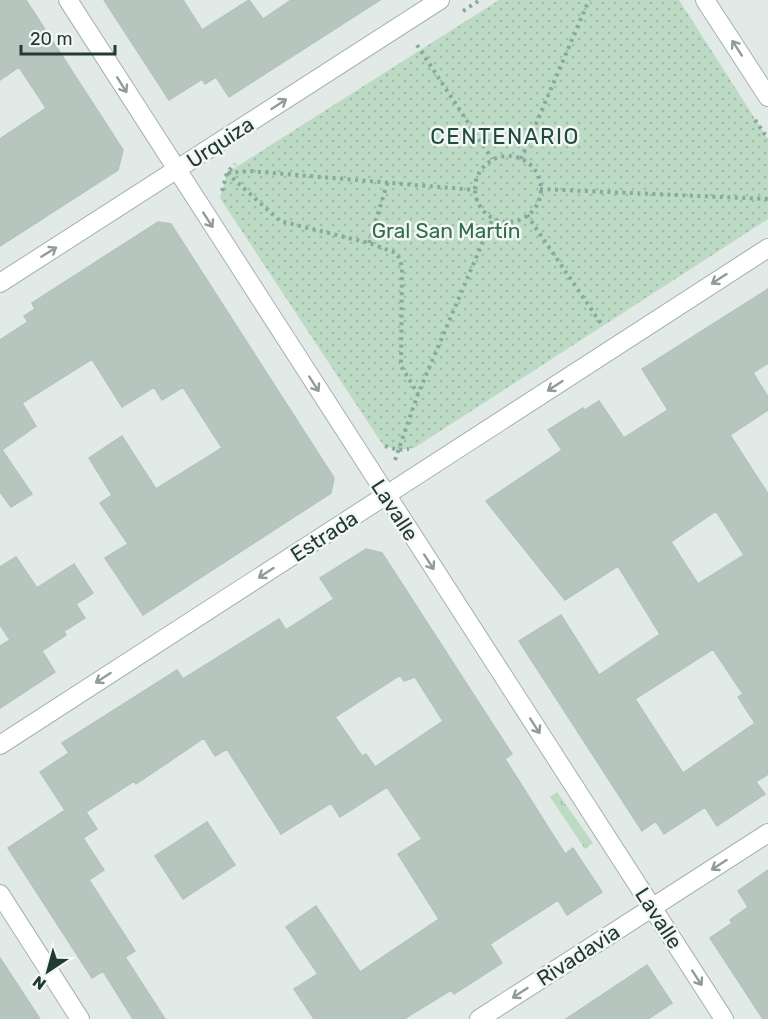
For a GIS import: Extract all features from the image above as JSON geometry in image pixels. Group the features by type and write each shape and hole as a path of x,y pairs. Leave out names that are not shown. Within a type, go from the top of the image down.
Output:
{"street":[{"name":"Lavalle","path":"69,0 723,1019"},
{"name":"Urquiza","path":"0,283 440,0"},
{"path":"705,0 768,97"},
{"name":"Estrada","path":"0,745 768,248"},
{"name":"Rivadavia","path":"479,1019 768,833"},
{"path":"0,894 80,1019"}],"path":[{"path":"521,159 589,0"},
{"path":"403,24 492,159"},
{"path":"512,156 521,159 535,171 540,189 539,199 527,215 510,221 493,218 480,206 475,190 479,172 492,159 512,156"},
{"path":"177,171 227,173 250,171 475,190"},
{"path":"227,173 280,221 369,243 396,253 400,258 401,366 418,394"},
{"path":"369,243 388,181"},
{"path":"540,189 768,199"},
{"path":"527,215 615,346"},
{"path":"386,495 398,450 418,394 493,218"}],"green space":[{"name":"Gral San Martín","path":"499,0 679,0 768,139 768,219 414,448 398,450 383,445 220,198 227,173"},
{"path":"557,792 593,843 585,849 550,797"}],"building":[{"path":"0,0 26,0 123,150 118,170 0,246 0,139 46,108 19,67 0,80"},
{"path":"104,0 183,0 202,30 249,0 263,19 291,0 380,0 229,97 216,77 205,84 202,79 169,100"},
{"path":"158,222 171,224 334,478 331,493 143,615 105,558 128,544 100,503 112,495 89,458 122,436 156,489 222,448 183,387 162,400 154,387 122,407 92,359 22,403 36,426 2,450 32,494 11,507 0,492 0,340 28,322 24,316 35,309 32,303"},
{"path":"768,289 768,363 753,373 768,397 768,410 730,435 768,494 768,774 756,782 765,794 717,826 705,807 664,834 656,821 642,831 519,641 561,615 599,675 660,634 618,566 565,600 486,501 562,450 548,430 583,408 585,410 599,401 624,438 668,410 642,369","holes":["716,511 744,555 698,584 671,542","713,649 743,694 738,697 755,723 683,773 635,699"]},
{"path":"366,549 382,553 512,754 505,759 565,854 573,848 602,892 567,915 558,900 490,944 502,963 454,994 451,990 404,1019 314,1019 294,989 318,974 286,927 316,906 360,972 439,919 398,854 422,839 387,787 340,817 331,803 281,834 227,749 215,756 204,738 136,784 134,781 86,812 97,829 83,838 104,870 89,880 135,951 125,957 165,1019 133,1019 103,971 92,978 8,848 65,810 40,772 69,753 62,743 177,670 183,679 279,619 286,630 334,599 320,578","holes":["400,675 404,681 415,677 443,721 375,767 366,754 362,756 335,717"]},
{"path":"16,557 37,588 74,564 93,593 76,604 85,618 64,631 66,635 42,651 55,672 0,708 0,646 10,640 0,625 0,567"},
{"path":"207,822 235,865 183,899 155,856"},
{"path":"768,870 768,1019 763,1019 710,938 732,923 730,920 748,907 738,891"},
{"path":"0,958 40,1019 0,1019"},
{"path":"647,965 672,1003 648,1019 566,1019"}],"district":[{"name":"CENTENARIO","path":"505,136"}]}
